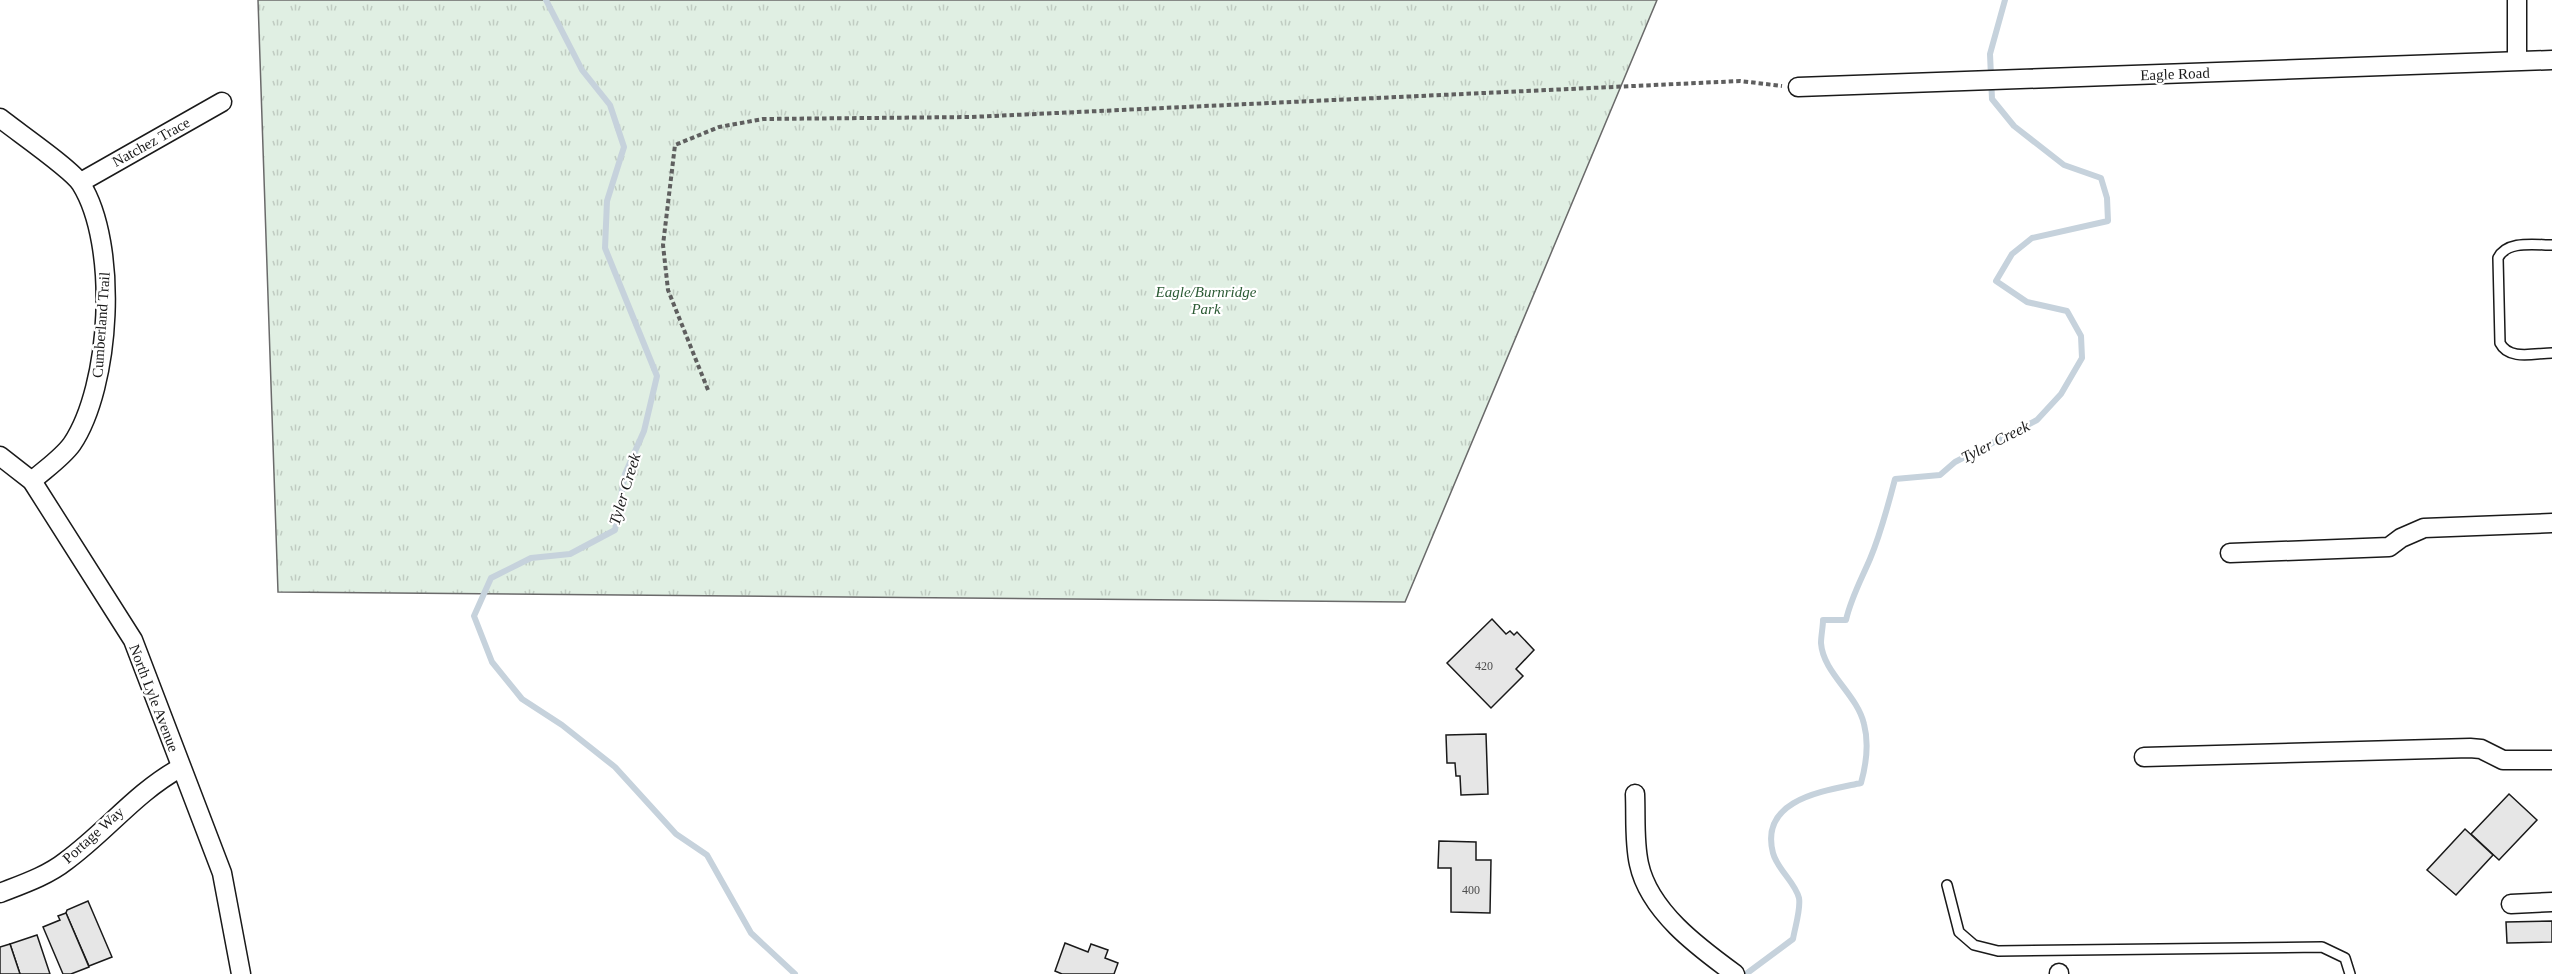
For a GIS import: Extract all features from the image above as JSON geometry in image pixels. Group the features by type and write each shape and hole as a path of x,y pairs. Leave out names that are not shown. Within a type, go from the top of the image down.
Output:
{"street":[{"path":"2517,0 2517,60"},
{"name":"Eagle Road","path":"1798,87 2552,60"},
{"name":"Natchez Trace","path":"81,182 222,102"},
{"name":"Cumberland Trail","path":"0,118 81,182 96,216 106,271 97,385 84,422 71,446 32,482"},
{"name":"North Lyle Avenue","path":"0,456 32,482 133,640 222,873 241,974"},
{"path":"2230,553 2389,547 2401,538 2424,528 2552,523"},
{"path":"2144,757 2470,748 2481,749 2503,760 2552,760"},
{"name":"Portage Way","path":"0,892 32,881 65,862 131,801 158,780 180,768"},
{"path":"1635,794 1639,865 1651,894 1686,934 1731,971"},
{"path":"2511,904 2552,902"}],"lane":[{"path":"2552,245 2511,246 2501,251 2498,258 2500,343 2504,350 2513,354 2552,352"},
{"path":"1947,885 1959,932 1974,945 1984,949 1998,951 2322,947 2345,958 2350,974"}],"path":[{"path":"708,390 668,290 663,245 675,145 719,127 763,119 970,117 1740,81 1798,87"}],"green space":[{"name":"Eagle/Burnridge Park","path":"258,0 1657,0 1405,602 278,592"}],"building":[{"path":"1492,619 1506,634 1510,631 1514,635 1517,632 1534,650 1516,669 1523,676 1491,708 1447,663"},
{"path":"1486,734 1488,794 1461,795 1460,776 1456,776 1455,763 1447,763 1446,735"},
{"path":"2509,794 2537,820 2499,860 2471,834"},
{"path":"2465,829 2493,855 2456,895 2427,870"},
{"path":"1439,841 1476,842 1476,860 1491,860 1490,913 1451,912 1451,868 1438,868"},
{"path":"88,901 112,957 89,966 66,913 67,910"},
{"path":"66,913 89,967 71,974 63,974 43,927 60,920 58,916"},
{"path":"2552,921 2552,942 2507,943 2506,922"},
{"path":"37,935 50,974 20,974 10,944"},
{"path":"1065,943 1088,952 1091,944 1108,950 1105,958 1118,963 1114,974 1062,974 1055,971"},
{"path":"10,944 20,974 0,974 0,947"}],"waterway":[{"name":"Tyler Creek","path":"546,0 582,70 610,105 624,147 607,201 605,248 657,376 644,431 625,474 615,530 570,554 531,558 491,578 474,616 492,662 522,699 562,725 615,767 676,834 707,855 751,933 795,974"},
{"name":"Tyler Creek","path":"1746,974 1793,939 1798,918 1797,892 1778,865 1773,853 1771,835 1776,820 1785,809 1813,794 1861,783 1866,754 1864,724 1855,703 1823,654 1821,643 1823,620 1846,620 1853,597 1878,539 1895,479 1940,475 1955,462 2037,420 2061,394 2082,358 2081,336 2067,311 2027,302 1996,281 2012,254 2032,238 2108,221 2107,198 2101,178 2064,165 2014,126 1992,99 1990,54 2005,0"}]}
